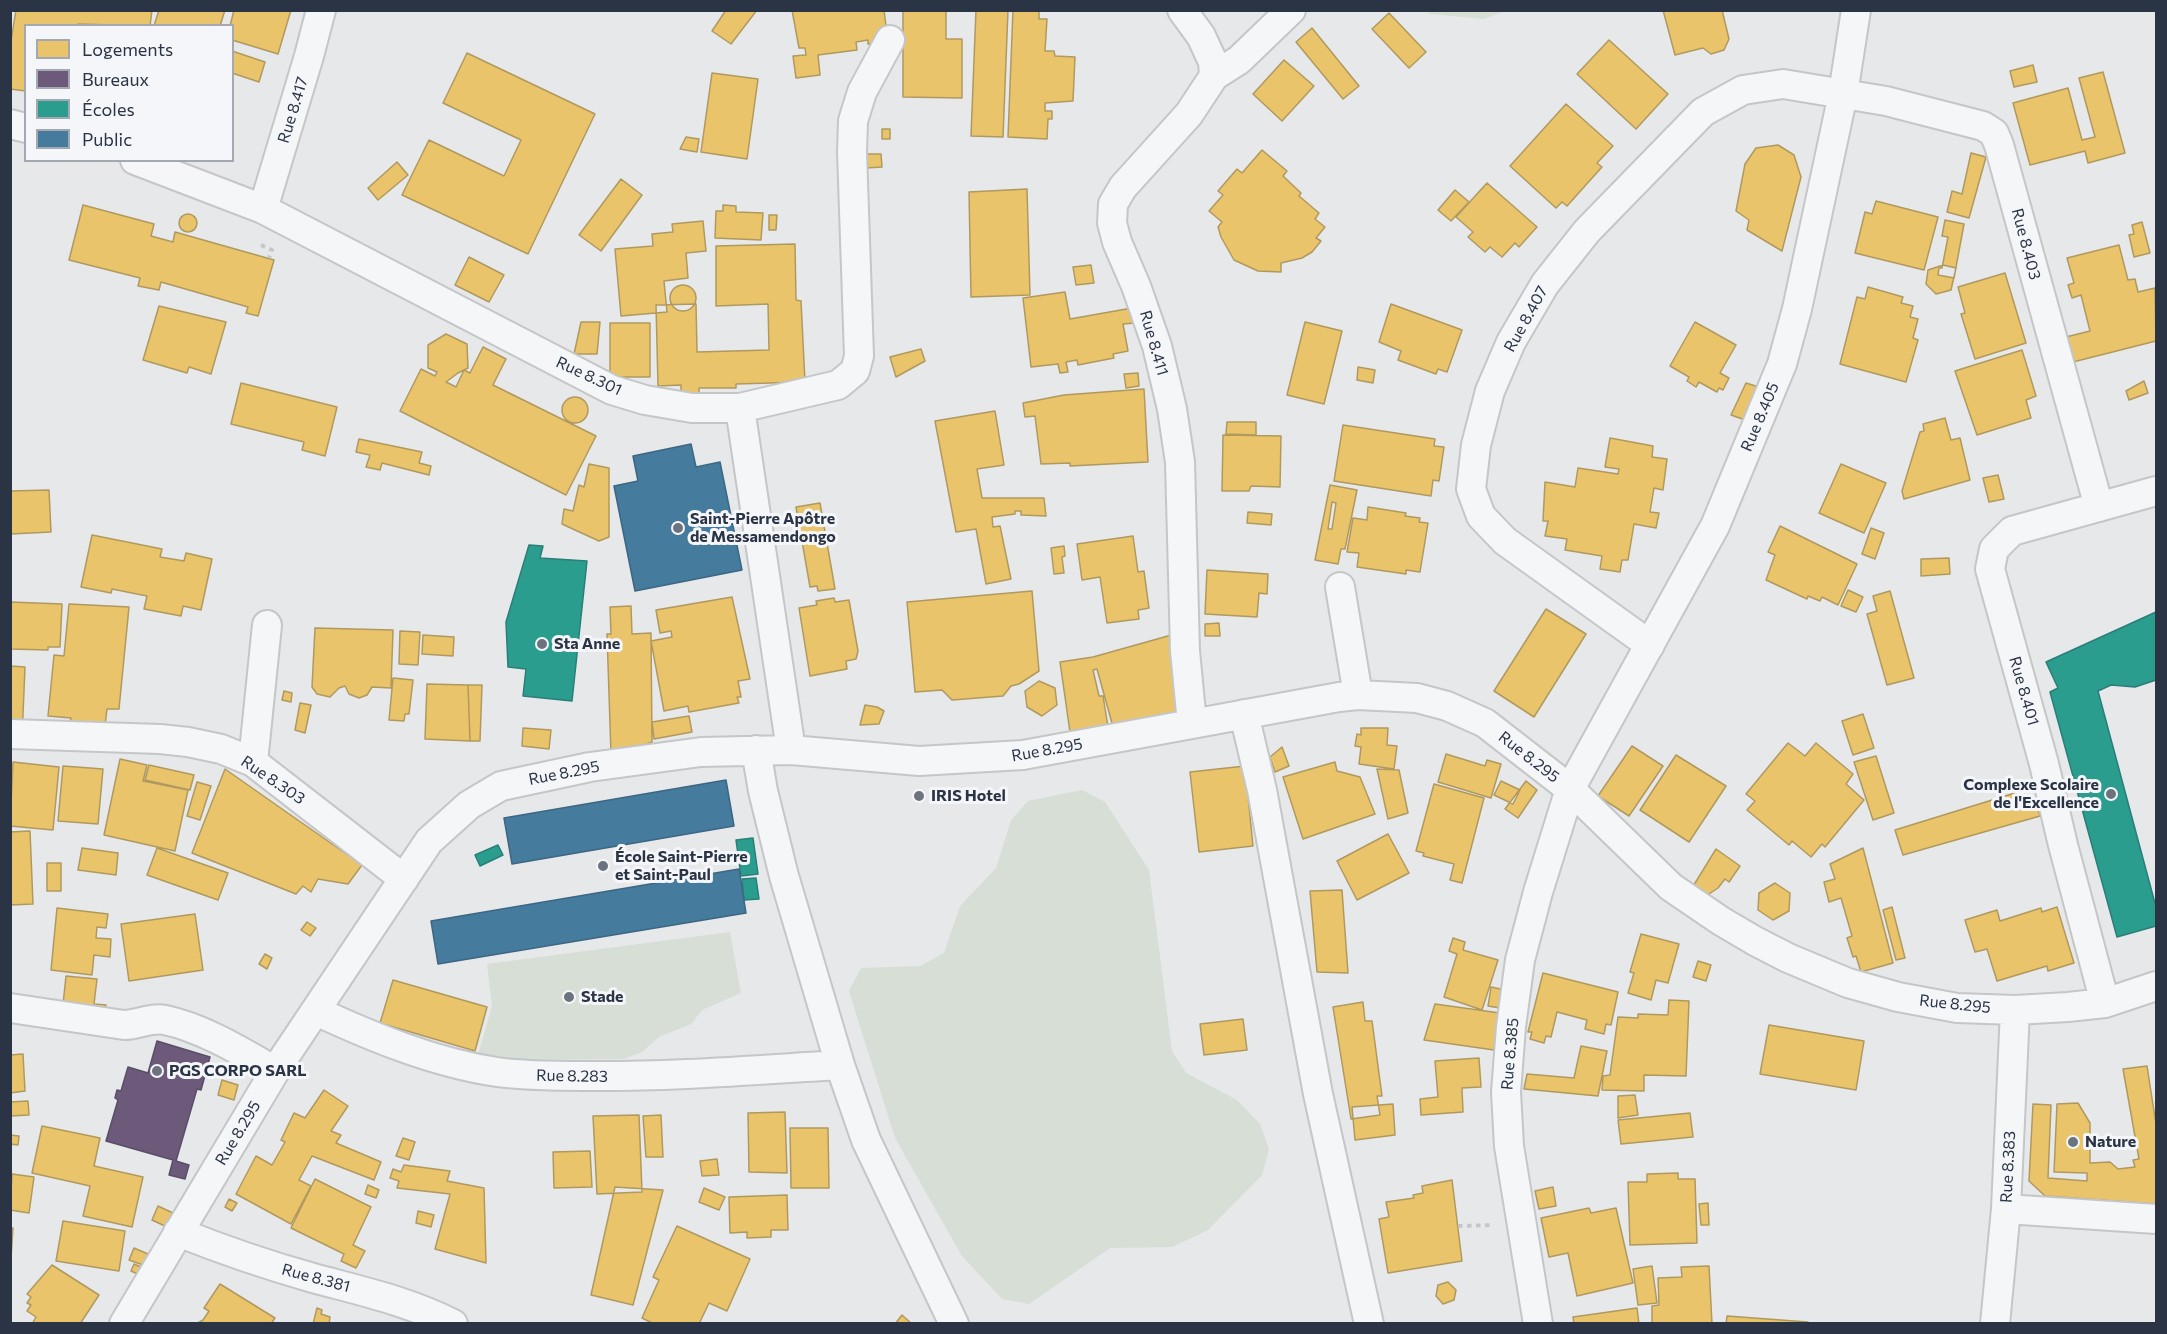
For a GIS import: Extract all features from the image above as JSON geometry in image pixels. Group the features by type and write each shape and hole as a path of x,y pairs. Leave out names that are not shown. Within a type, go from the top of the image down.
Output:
{"street":[{"name":"Rue 8.417","path":"263,209 321,10"},
{"path":"1182,10 1201,36 1213,62 1214,76 1239,60 1291,10"},
{"name":"Rue 8.405","path":"1570,789 1715,526 1782,364 1800,297 1843,94 1856,10"},
{"name":"Rue 8.301","path":"140,162 263,209 612,390 645,400 692,408 740,408 838,386 855,371 859,356 853,121 862,92 890,40"},
{"name":"Rue 8.411","path":"1192,723 1185,651 1180,462 1172,409 1157,346 1136,286 1117,242 1112,223 1113,204 1123,187 1189,114 1214,76"},
{"name":"Rue 8.407","path":"1650,645 1505,541 1481,516 1471,489 1476,445 1490,391 1511,342 1545,284 1587,231 1703,112 1743,90 1783,84 1843,94"},
{"name":"Rue 8.403","path":"1843,94 1886,101 1934,113 1983,126 1994,133 2098,507"},
{"path":"740,408 791,750"},
{"name":"Rue 8.401","path":"2105,1003 2044,764 1990,569 1994,549 2012,531 2157,491"},
{"path":"1340,587 1358,695"},
{"path":"253,762 267,625"},
{"name":"Rue 8.295","path":"124,1323 275,1071 429,841 469,805 501,786 590,767 701,752 756,750 791,750 919,761 989,758 1023,755 1358,695 1417,698 1447,705 1485,723 1570,789 1671,887 1721,921 1788,958 1848,983 1898,997 1957,1008 2015,1010 2105,1003 2157,986"},
{"path":"1244,714 1262,790 1318,1094 1370,1323"},
{"name":"Rue 8.303","path":"10,734 188,742 221,749 253,762 404,879"},
{"path":"756,750 763,792 784,876 840,1065 866,1140 883,1178 906,1219 954,1323"},
{"name":"Rue 8.385","path":"1538,1323 1509,1146 1506,1092 1511,1027 1520,960 1538,892 1570,789"},
{"path":"10,1008 124,1025 134,1025 153,1019 165,1020 215,1037 275,1071"},
{"name":"Rue 8.383","path":"1995,1323 2006,1209 2015,1010"},
{"name":"Rue 8.283","path":"316,1011 353,1028 444,1060 497,1072 542,1076 618,1077 840,1065"},
{"path":"2006,1209 2157,1219"},
{"name":"Rue 8.381","path":"178,1232 224,1251 404,1314 453,1323"}],"path":[{"path":"261,245 272,250 269,258"},
{"path":"1458,1226 1495,1225"}],"shaded area":[{"path":"1427,11 1505,11 1484,19 1430,14"},
{"path":"1082,790 1105,802 1149,870 1172,1051 1186,1073 1237,1100 1260,1124 1269,1149 1262,1175 1208,1230 1172,1247 1110,1248 1029,1304 1002,1299 962,1256 895,1138 849,991 861,968 920,966 944,953 960,906 996,868 1011,820 1028,801"},
{"path":"730,932 741,993 702,1010 691,1024 659,1037 642,1052 624,1059 521,1060 513,1069 477,1059 492,1006 487,964"}],"building: Logements":[{"path":"16,10 152,10 150,24 24,24 24,91 10,89 10,47"},
{"path":"159,10 225,10 221,24 155,24"},
{"path":"234,10 291,10 278,54 234,41 234,24 230,24"},
{"path":"726,10 757,10 731,44 712,31"},
{"path":"792,10 884,10 888,42 868,44 868,40 856,42 857,50 818,55 820,75 796,78 793,56 806,55 805,48 799,48"},
{"path":"903,10 946,10 946,39 962,39 962,98 903,97"},
{"path":"976,10 1008,10 1003,137 971,136"},
{"path":"1013,10 1039,10 1039,19 1047,19 1045,51 1054,51 1055,56 1075,57 1073,101 1045,103 1045,111 1052,111 1052,119 1048,119 1047,139 1008,137"},
{"path":"1663,10 1722,10 1729,39 1724,50 1711,54 1703,48 1675,55"},
{"path":"1389,13 1426,52 1409,68 1372,29"},
{"path":"1312,28 1359,86 1343,99 1296,42"},
{"path":"1609,40 1668,94 1636,129 1577,74"},
{"path":"234,52 265,62 259,82 234,74"},
{"path":"467,53 595,114 528,254 402,195 429,140 504,176 521,140 443,103"},
{"path":"1284,60 1314,86 1282,121 1253,94"},
{"path":"2033,65 2037,82 2014,87 2010,71"},
{"path":"2103,72 2125,153 2088,163 2085,151 2030,165 2013,103 2068,88 2082,140 2095,137 2079,78"},
{"path":"712,73 758,79 747,159 701,152"},
{"path":"1566,104 1613,146 1597,163 1602,167 1567,206 1562,202 1556,208 1510,166"},
{"path":"882,129 890,129 890,139 882,139"},
{"path":"686,137 699,139 697,152 680,149"},
{"path":"1778,145 1794,155 1801,177 1782,251 1747,230 1749,220 1736,211 1745,164 1756,148"},
{"path":"1262,150 1287,171 1283,176 1301,193 1299,196 1319,213 1315,219 1325,227 1316,238 1321,241 1312,252 1302,258 1281,263 1281,272 1258,271 1234,260 1221,237 1218,227 1222,222 1209,211 1223,195 1218,191 1237,169 1242,173"},
{"path":"1971,153 1986,157 1969,218 1947,212 1952,191 1962,194"},
{"path":"866,154 881,154 882,167 866,168"},
{"path":"397,162 408,175 378,200 368,188"},
{"path":"621,179 642,195 601,251 579,235"},
{"path":"1487,183 1537,227 1519,247 1515,243 1502,257 1490,247 1485,252 1468,237 1473,232 1456,217"},
{"path":"1027,189 1030,295 971,297 969,192"},
{"path":"1455,190 1469,202 1451,221 1438,210"},
{"path":"1876,201 1938,217 1924,270 1855,253 1865,212 1872,214"},
{"path":"83,205 154,224 151,236 173,242 175,232 274,260 258,316 246,313 248,307 161,282 159,290 138,286 140,278 69,260"},
{"path":"723,205 736,206 736,212 763,213 761,240 715,238 716,211 723,211"},
{"path":"188,214 194,217 197,223 194,229 188,232 182,229 179,223 182,217"},
{"path":"769,215 777,215 776,230 769,230"},
{"path":"1945,220 1964,224 1954,278 1938,275 1939,268 1942,268 1948,237 1942,236"},
{"path":"703,221 706,251 686,253 688,278 664,281 667,312 621,316 615,249 653,246 652,234 673,232 672,224"},
{"path":"2142,222 2150,253 2134,257 2129,235 2134,234 2132,225"},
{"path":"795,244 796,300 801,301 805,382 736,384 736,388 699,388 699,398 681,399 681,385 658,386 656,305 696,304 697,352 769,350 768,304 716,306 716,246"},
{"path":"2119,245 2128,280 2135,279 2138,292 2155,288 2156,341 2073,362 2066,337 2090,331 2081,295 2072,298 2068,285 2074,283 2067,258"},
{"path":"469,257 504,275 489,302 455,285"},
{"path":"1091,265 1094,283 1076,285 1073,267"},
{"path":"1943,265 1956,268 1951,290 1936,294 1926,284 1928,270"},
{"path":"2005,273 2026,343 1975,359 1961,314 1965,313 1958,287"},
{"path":"683,285 692,289 696,298 692,307 683,311 674,307 670,298 674,289"},
{"path":"1868,287 1903,297 1901,303 1913,306 1910,317 1918,319 1913,338 1918,340 1906,382 1840,364 1857,297 1865,299"},
{"path":"1065,292 1070,319 1132,308 1135,323 1123,324 1128,351 1113,354 1114,358 1078,365 1077,360 1066,362 1068,372 1060,373 1058,364 1031,367 1023,298"},
{"path":"1391,304 1462,330 1447,372 1438,369 1436,374 1398,360 1401,351 1379,342"},
{"path":"159,306 226,322 211,374 189,367 187,373 143,360"},
{"path":"581,322 600,322 597,354 574,354"},
{"path":"1305,322 1342,331 1324,404 1287,395"},
{"path":"1695,322 1736,345 1720,373 1729,378 1723,390 1719,388 1717,392 1699,382 1696,387 1687,381 1689,377 1670,366"},
{"path":"610,323 650,323 650,377 610,377"},
{"path":"446,334 467,344 468,368 464,370 470,373 483,347 506,359 493,385 596,436 566,495 400,411 421,369 435,376 437,372 428,368 428,345","holes":["464,370 456,387 446,382 458,373"]},
{"path":"921,349 925,361 896,377 890,357"},
{"path":"2022,350 2036,396 2026,400 2031,418 1977,435 1955,371"},
{"path":"1358,367 1375,370 1373,383 1357,380"},
{"path":"1138,373 1139,386 1126,388 1124,374"},
{"path":"2144,381 2148,393 2129,400 2126,391"},
{"path":"241,383 337,407 325,456 302,450 304,442 231,424"},
{"path":"1746,383 1759,387 1748,421 1731,415"},
{"path":"1144,389 1148,462 1070,466 1070,463 1041,464 1035,416 1025,417 1023,403 1064,395"},
{"path":"575,397 584,401 588,410 584,419 575,423 566,419 562,410 566,401"},
{"path":"995,411 1004,465 977,469 982,498 1044,498 1046,516 1021,515 1021,511 1015,511 1015,514 992,517 993,527 1000,526 1011,579 986,584 976,529 956,532 935,421"},
{"path":"1945,418 1951,440 1960,438 1970,480 1904,499 1902,491 1920,432 1924,431 1923,424"},
{"path":"1227,422 1256,422 1256,435 1226,434"},
{"path":"1343,425 1435,439 1434,446 1444,447 1439,481 1433,480 1431,496 1334,481"},
{"path":"1223,435 1281,436 1280,487 1251,486 1249,491 1222,491"},
{"path":"1610,438 1653,446 1652,457 1667,459 1663,490 1654,488 1650,512 1659,513 1656,528 1634,524 1628,560 1622,560 1620,572 1600,569 1602,556 1565,550 1567,539 1545,536 1548,521 1543,521 1545,482 1575,487 1578,468 1618,474 1619,469 1605,467"},
{"path":"359,439 422,452 419,463 431,466 429,475 382,463 380,470 366,467 370,455 356,452"},
{"path":"589,464 609,468 609,537 599,541 562,524 564,509 573,511 579,485 584,487"},
{"path":"1841,464 1886,483 1864,533 1819,513"},
{"path":"1998,475 2004,499 1989,502 1983,478"},
{"path":"1330,485 1357,490 1345,549 1341,549 1338,564 1315,560","holes":["1332,502 1336,503 1332,529 1328,529"]},
{"path":"49,490 51,532 10,534 10,491"},
{"path":"820,503 835,589 818,591 817,586 810,587 796,507"},
{"path":"1368,507 1406,513 1405,516 1420,518 1419,522 1428,523 1420,572 1406,570 1406,574 1357,567 1359,553 1347,552 1353,518 1367,520"},
{"path":"1248,512 1272,514 1271,525 1247,523"},
{"path":"1780,526 1857,564 1838,605 1822,597 1820,601 1808,596 1807,599 1766,580 1775,555 1768,552"},
{"path":"1871,528 1884,533 1875,559 1862,554"},
{"path":"92,535 162,549 160,557 184,561 186,553 212,559 201,610 183,606 181,616 144,609 147,596 112,589 111,593 81,587"},
{"path":"1133,536 1138,572 1144,571 1149,608 1138,610 1139,619 1107,623 1100,577 1082,580 1077,544"},
{"path":"1064,546 1065,556 1062,557 1064,573 1054,574 1051,548"},
{"path":"1949,558 1950,574 1921,576 1921,559"},
{"path":"1207,570 1268,574 1267,594 1259,593 1257,617 1205,614"},
{"path":"1848,590 1863,597 1856,612 1841,606"},
{"path":"1032,591 1039,671 1019,684 1011,686 1003,696 952,700 942,690 915,692 907,602"},
{"path":"1890,591 1914,678 1887,685 1867,614 1877,611 1873,596"},
{"path":"732,597 750,679 738,681 741,697 737,697 739,703 689,712 688,706 664,711 651,641 672,637 671,631 660,633 656,610"},
{"path":"834,598 835,602 849,600 858,651 856,659 846,661 847,669 810,676 799,608 817,605 816,601"},
{"path":"10,602 62,604 60,647 48,647 48,650 10,649"},
{"path":"69,604 129,607 119,709 107,709 105,726 70,723 71,718 48,716 54,655 64,656"},
{"path":"631,606 632,634 651,633 652,742 621,754 611,754 607,634 611,634 610,607"},
{"path":"1546,609 1586,634 1534,717 1494,691"},
{"path":"1219,623 1220,636 1205,636 1205,624"},
{"path":"315,628 393,630 391,688 372,687 367,695 359,698 349,694 345,686 339,688 330,697 317,694 312,687"},
{"path":"400,631 420,632 418,665 399,664"},
{"path":"1175,634 1185,719 1115,734 1097,669 1093,670 1099,696 1103,696 1108,727 1070,732 1060,662 1093,657"},
{"path":"423,635 454,637 453,656 422,654"},
{"path":"10,666 25,667 22,738 10,738"},
{"path":"393,678 413,680 409,714 405,714 404,721 389,720"},
{"path":"1039,681 1055,688 1057,705 1042,716 1027,707 1025,691"},
{"path":"427,684 468,685 470,741 425,739"},
{"path":"468,685 482,685 480,741 470,741"},
{"path":"284,691 292,693 291,702 282,700"},
{"path":"300,703 311,705 305,733 295,730"},
{"path":"865,705 884,711 879,724 860,725"},
{"path":"1863,714 1874,748 1853,755 1842,721"},
{"path":"689,716 692,732 654,739 652,722"},
{"path":"523,728 551,730 549,749 522,746"},
{"path":"1361,728 1388,728 1387,745 1397,746 1394,769 1359,764 1361,747 1355,746 1357,734 1361,735"},
{"path":"1788,743 1805,756 1816,743 1853,774 1846,784 1864,800 1825,847 1822,844 1811,857 1792,841 1789,845 1747,810 1755,801 1746,794"},
{"path":"1632,746 1663,766 1629,816 1598,796"},
{"path":"1282,747 1289,766 1275,772 1270,757"},
{"path":"1446,754 1485,766 1487,760 1501,764 1491,798 1438,782"},
{"path":"1676,755 1726,786 1689,842 1640,810"},
{"path":"1876,756 1894,813 1873,820 1854,762"},
{"path":"120,759 147,765 143,781 188,790 175,851 104,835"},
{"path":"13,762 59,767 53,830 10,826"},
{"path":"1335,762 1337,771 1360,777 1375,814 1303,839 1283,777"},
{"path":"149,765 194,775 190,790 145,780"},
{"path":"63,766 103,769 98,824 58,821"},
{"path":"1245,766 1253,846 1199,852 1190,772"},
{"path":"225,769 362,865 348,884 318,879 311,892 303,886 296,894 192,853"},
{"path":"1377,769 1399,770 1408,813 1388,819"},
{"path":"1501,781 1520,790 1513,804 1494,795"},
{"path":"1526,781 1537,790 1518,818 1505,809"},
{"path":"197,782 211,786 200,820 187,816"},
{"path":"1434,784 1484,798 1462,883 1450,880 1454,864 1423,856 1424,853 1416,851"},
{"path":"2018,792 2021,801 2035,798 2040,816 1903,855 1895,830"},
{"path":"30,831 33,904 10,905 10,832"},
{"path":"1388,834 1409,873 1357,900 1337,861"},
{"path":"82,848 118,853 116,875 78,870"},
{"path":"157,848 228,873 218,900 147,875"},
{"path":"1863,848 1893,963 1861,972 1847,938 1852,936 1841,898 1829,902 1824,882 1835,879 1830,864"},
{"path":"1716,849 1740,866 1729,882 1725,879 1718,888 1706,896 1692,888"},
{"path":"47,863 61,863 61,891 47,891"},
{"path":"1775,883 1790,893 1789,911 1773,920 1758,910 1759,893"},
{"path":"1342,890 1348,973 1317,972 1310,891"},
{"path":"1892,907 1905,958 1896,960 1883,910"},
{"path":"2057,907 2074,963 2048,971 2047,966 1997,981 1987,949 1975,952 1965,920 1997,910 2000,921 2041,908 2042,912"},
{"path":"57,908 108,914 106,928 97,927 96,938 111,939 110,957 94,955 92,975 51,970"},
{"path":"195,914 203,970 129,981 121,924"},
{"path":"307,922 316,928 310,936 301,930"},
{"path":"1641,934 1679,944 1668,983 1656,980 1651,1000 1628,993 1634,973 1630,972"},
{"path":"1453,938 1465,942 1463,950 1498,960 1482,1010 1444,997 1457,954 1449,951"},
{"path":"265,954 272,958 267,969 259,964"},
{"path":"1698,961 1711,965 1706,981 1693,977"},
{"path":"1543,973 1618,992 1611,1025 1606,1024 1604,1034 1585,1029 1587,1020 1557,1012 1551,1037 1546,1036 1544,1043 1530,1039 1532,1032 1528,1032"},
{"path":"66,976 97,979 94,1004 106,1005 103,1027 61,1023"},
{"path":"393,980 487,1007 475,1051 380,1023"},
{"path":"1491,987 1510,991 1506,1009 1488,1006"},
{"path":"1669,1000 1689,1001 1686,1076 1644,1075 1644,1091 1602,1090 1603,1076 1610,1075 1618,1017 1638,1018 1638,1014 1668,1015"},
{"path":"1363,1002 1365,1021 1372,1021 1382,1096 1377,1096 1380,1115 1351,1119 1333,1007"},
{"path":"1435,1004 1500,1013 1494,1050 1424,1040"},
{"path":"1243,1019 1247,1050 1204,1055 1200,1024"},
{"path":"1769,1025 1864,1041 1856,1090 1760,1074"},
{"path":"1581,1046 1607,1051 1598,1096 1524,1089 1527,1074 1574,1078"},
{"path":"23,1054 25,1091 10,1093 10,1055"},
{"path":"1479,1058 1481,1087 1462,1088 1463,1112 1421,1115 1420,1099 1438,1097 1435,1061"},
{"name":"Nature","path":"2147,1066 2156,1124 2156,1204 2045,1196 2029,1181 2033,1104 2051,1105 2048,1178 2087,1181 2087,1173 2054,1172 2057,1104 2078,1103 2090,1123 2090,1163 2110,1162 2118,1169 2135,1167 2133,1160 2139,1159 2123,1069"},
{"path":"222,1080 238,1085 234,1100 218,1095"},
{"path":"324,1090 348,1106 331,1131 341,1135 336,1143 381,1162 374,1180 312,1156 299,1180 311,1186 291,1224 236,1194 256,1156 272,1165 285,1142 281,1140 294,1113 305,1118"},
{"path":"1635,1095 1638,1115 1618,1118 1618,1096"},
{"path":"28,1101 29,1115 10,1116 10,1102"},
{"path":"1393,1104 1395,1135 1355,1140 1352,1107"},
{"path":"785,1112 787,1173 749,1172 748,1113"},
{"path":"1690,1113 1693,1137 1621,1144 1618,1120"},
{"path":"639,1115 642,1192 597,1194 593,1116"},
{"path":"661,1115 663,1157 646,1157 643,1116"},
{"path":"42,1126 100,1138 94,1166 143,1177 132,1227 83,1216 90,1186 32,1173"},
{"path":"790,1128 828,1128 829,1188 791,1188"},
{"path":"10,1135 19,1136 18,1145 10,1144"},
{"path":"403,1138 415,1142 409,1160 396,1156"},
{"path":"590,1151 592,1187 554,1188 553,1152"},
{"path":"717,1159 719,1175 702,1176 700,1161"},
{"path":"404,1165 450,1171 447,1181 484,1188 486,1263 435,1249 450,1194 397,1188 399,1181 390,1178 393,1169 401,1172"},
{"path":"1678,1173 1678,1179 1695,1179 1697,1243 1630,1245 1628,1182 1647,1182 1647,1174"},
{"path":"12,1174 34,1177 29,1213 10,1210"},
{"path":"315,1179 371,1207 353,1245 365,1251 356,1268 341,1261 344,1254 291,1228"},
{"path":"1452,1180 1462,1261 1388,1273 1379,1219 1389,1217 1386,1202 1414,1198 1413,1195 1423,1193 1422,1186"},
{"path":"368,1185 379,1190 376,1198 365,1194"},
{"path":"615,1187 663,1190 633,1305 591,1295"},
{"path":"1553,1187 1556,1206 1539,1209 1535,1191"},
{"path":"704,1188 725,1197 719,1210 699,1202"},
{"path":"787,1195 788,1230 771,1230 771,1237 747,1238 747,1232 730,1233 729,1197"},
{"path":"229,1199 237,1203 232,1211 225,1207"},
{"path":"1708,1203 1709,1225 1701,1225 1699,1204"},
{"path":"158,1206 173,1213 167,1227 152,1220"},
{"path":"1589,1208 1591,1213 1616,1208 1633,1283 1577,1296 1568,1253 1549,1257 1541,1218"},
{"path":"418,1211 434,1215 431,1227 416,1223"},
{"path":"63,1221 125,1231 119,1271 56,1261"},
{"path":"677,1226 750,1259 727,1311 709,1303 699,1324 654,1324 642,1318 659,1280 653,1277"},
{"path":"10,1228 13,1228 11,1258 10,1258"},
{"path":"134,1248 148,1254 143,1265 129,1260"},
{"path":"134,1264 143,1268 140,1275 131,1271"},
{"path":"52,1265 99,1295 80,1324 32,1324 36,1317 27,1311 31,1305 27,1303 31,1297 27,1294"},
{"path":"1652,1266 1657,1303 1638,1305 1633,1269"},
{"path":"1709,1266 1712,1324 1652,1324 1652,1306 1659,1305 1658,1278 1682,1277 1681,1267"},
{"path":"1448,1282 1456,1290 1454,1300 1443,1304 1436,1296 1438,1285"},
{"path":"220,1284 275,1318 271,1324 196,1324 203,1320 209,1311 204,1308"},
{"path":"317,1308 322,1310 321,1314 330,1317 329,1324 313,1324"},
{"path":"1637,1308 1639,1324 1574,1324 1573,1317"},
{"path":"902,1315 912,1324 895,1324"},
{"path":"1727,1316 1808,1322 1726,1324"}],"building: Bureaux":[{"path":"157,1041 210,1057 201,1090 197,1089 176,1161 189,1165 185,1179 169,1175 173,1160 106,1141 118,1100 115,1098 117,1090 121,1091 128,1067 148,1073"}],"building: Écoles":[{"name":"Sta Anne","path":"529,545 543,546 540,558 587,561 572,701 523,696 526,669 508,667 506,622"},
{"path":"2156,612 2156,680 2135,687 2111,685 2098,691 2156,907 2156,926 2117,937 2050,692 2058,688 2046,662"},
{"path":"753,838 758,874 741,876 736,840"},
{"path":"498,845 503,855 480,866 475,855"},
{"path":"756,878 759,899 744,900 742,879"}],"building: Public":[{"name":"Saint-Pierre Apôtre de Messamendongo","path":"691,444 696,467 720,462 742,570 635,591 614,486 638,481 633,456"},
{"path":"726,780 734,826 512,864 504,818"},
{"path":"739,869 746,913 438,964 431,921"}],"place":[{"name":"Saint-Pierre Apôtre de Messamendongo","path":"678,528"},
{"name":"Sta Anne","path":"542,644"},
{"name":"Complexe Scolaire de l'Excellence","path":"2111,794"},
{"name":"IRIS Hotel","path":"919,796"},
{"name":"École Saint-Pierre et Saint-Paul","path":"603,866"},
{"name":"Stade","path":"569,997"},
{"name":"PGS CORPO SARL","path":"157,1071"},
{"name":"Nature","path":"2073,1142"}]}
